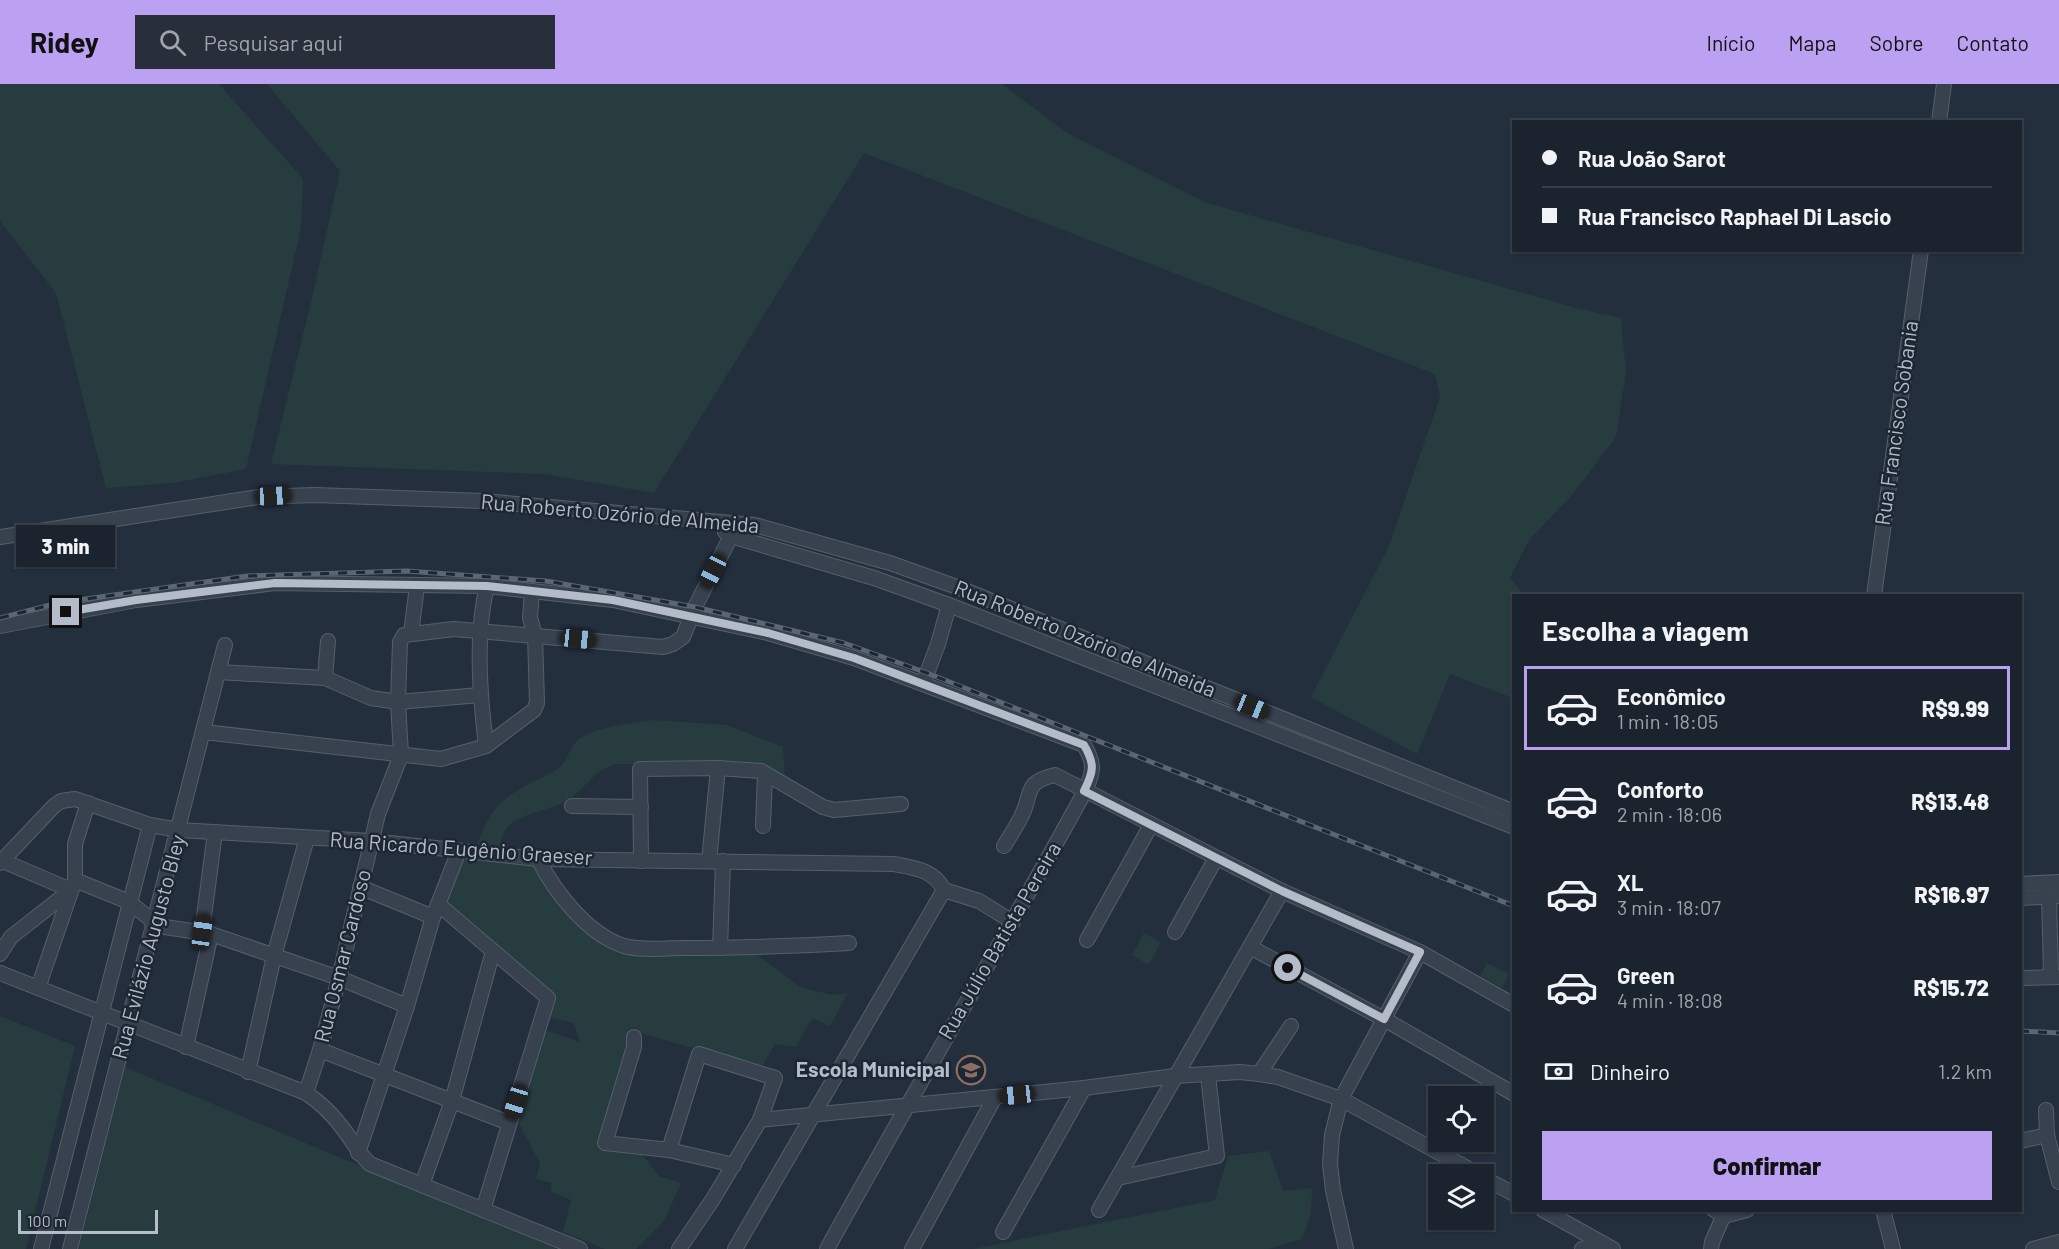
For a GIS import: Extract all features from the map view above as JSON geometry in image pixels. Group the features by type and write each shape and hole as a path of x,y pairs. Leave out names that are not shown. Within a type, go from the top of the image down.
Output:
{"street":[{"path":"1939,120 1944,84"},
{"name":"Rua Francisco Sobania","path":"1874,594 1921,252"},
{"name":"Rua Roberto Ozório de Almeida","path":"0,537 235,499 288,495 483,501 639,516 735,522 766,527 910,570 968,591 1315,732 1512,822"},
{"path":"705,520 731,536 874,578 949,605 1309,746 1512,822"},
{"path":"405,638 454,629 663,647 673,644 682,637 731,536"},
{"path":"0,626 136,600 275,583 487,586 613,600 691,615 768,633 854,658 923,684 949,605"},
{"name":"Rua Osmar Cardoso","path":"306,1093 339,978 383,797 401,755 398,702 405,638 417,586"},
{"path":"486,746 480,695 481,611 487,586"},
{"path":"204,732 441,759 486,746 534,710 537,703 535,635 530,618 532,591"},
{"path":"325,678 328,641"},
{"name":"Rua Evilázio Augusto Bley","path":"70,1249 225,645"},
{"path":"218,672 325,678 371,698 398,702 480,695"},
{"name":"Rua Júlio Batista Pereira","path":"827,1249 906,1106 1013,922 1092,775 1092,758 1084,745 923,684"},
{"path":"1267,729 1274,716"},
{"path":"1309,746 1315,732"},
{"path":"718,768 716,861 720,948"},
{"path":"641,861 640,769 718,768 761,771 823,807 834,810 901,804"},
{"path":"763,826 765,774"},
{"path":"1004,846 1022,815 1029,789 1041,778 1055,775 1282,891 1420,952 1512,1004"},
{"name":"Rua Ricardo Eugênio Graeser","path":"2,862 54,806 61,801 75,799 150,825 179,830 371,841 538,859 894,864 922,869 939,879 944,890"},
{"path":"38,988 73,885 75,844 88,803"},
{"path":"572,807 641,807"},
{"name":"Rua Evilázio Augusto Bley","path":"41,1249 150,825"},
{"path":"1087,940 1151,825"},
{"path":"186,1047 206,933 215,832"},
{"path":"248,1072 274,956 307,838"},
{"path":"358,1153 436,910 459,851"},
{"path":"1175,932 1216,858"},
{"path":"538,859 558,894 574,911 593,927 624,946 720,948 849,943"},
{"path":"2,862 129,902 154,922 165,927 184,932 206,933 339,978 407,1006"},
{"path":"2022,884 2059,882"},
{"path":"0,954 11,937 73,885"},
{"path":"360,887 436,910 493,951 548,998 483,1210"},
{"path":"735,1249 944,890 979,901 1013,922"},
{"path":"1099,1210 1282,891"},
{"path":"2022,898 2054,896 2055,977 2022,978"},
{"path":"1250,947 1384,1019 1512,1093"},
{"path":"422,1185 452,1101 493,951"},
{"path":"1347,1249 1330,1164 1332,1135 1341,1099 1420,952"},
{"path":"0,973 306,1093 345,1130 358,1153 370,1164 580,1249"},
{"path":"1259,1074 1291,1026"},
{"path":"634,1037 634,1047 605,1143 669,1150 734,1165"},
{"path":"320,1050 509,1123"},
{"path":"669,1150 699,1054 775,1078 760,1120 713,1199 679,1249"},
{"path":"760,1120 1084,1088 1175,1076 1240,1072 1278,1077 1341,1099 1460,1164"},
{"path":"1118,1178 1216,1156 1208,1075"},
{"path":"1003,1232 1084,1088"},
{"path":"912,1249 995,1097"},
{"path":"2046,1110 2047,1135 2059,1182"},
{"path":"2022,1141 2047,1135"},
{"path":"1494,1183 1512,1193"},
{"path":"1547,1212 1607,1246"},
{"path":"1712,1249 1721,1212"},
{"path":"1884,1212 1893,1249"},
{"path":"2033,1249 2059,1242"},
{"path":"1581,1249 1607,1246"}],"green space":[{"path":"0,84 219,84 303,179 301,228 246,469 173,483 106,488 56,293 0,221"},
{"path":"267,84 1002,84 1069,134 1207,203 1576,308 1621,318 1626,372 1616,437 1573,494 1529,540 1510,578 1523,594 1512,594 1512,698 1450,674 1417,754 1311,697 1389,546 1440,397 1435,374 864,153 654,493 545,474 271,464 313,294 340,171"},
{"path":"653,720 727,725 783,747 785,780 735,764 616,764 601,771 571,798 551,808 523,817 508,826 499,849 476,848 486,824 497,807 523,787 559,768 574,744 581,738 611,727"},
{"path":"464,859 536,866 614,946 752,951 800,987 832,995 848,993 830,1026 812,1018 796,1047 775,1044 761,1068 644,1034 637,1028 628,1031 629,1042 600,1146 641,1153 659,1176 681,1183 664,1221 636,1249 605,1249 563,1232 571,1200 550,1191 552,1183 536,1179 540,1163 518,1122 545,1030 580,1042 574,1023 549,1017 553,998 445,902"},
{"path":"1144,933 1161,942 1149,965 1132,955"},
{"path":"1487,963 1509,974 1502,988 1480,976"},
{"path":"0,1016 75,1046 26,1249 0,1249"},
{"path":"125,1067 557,1249 79,1249"},
{"path":"1269,1151 1283,1191 1312,1188 1311,1213 1302,1239 1269,1249 973,1249 1215,1200 1228,1156"}],"railway":[{"path":"0,618 58,603 247,576 407,571 546,581 695,607 844,643 927,673 1512,905"},
{"path":"2022,1031 2059,1033"}],"place":[{"name":"Escola Municipal","path":"971,1070"}],"route":[{"path":"66,612 136,600 275,583 487,586 613,600 691,615 768,633 854,658 1084,745 1092,758 1092,775 1084,791 1282,891 1420,952 1384,1019 1288,968"}]}
